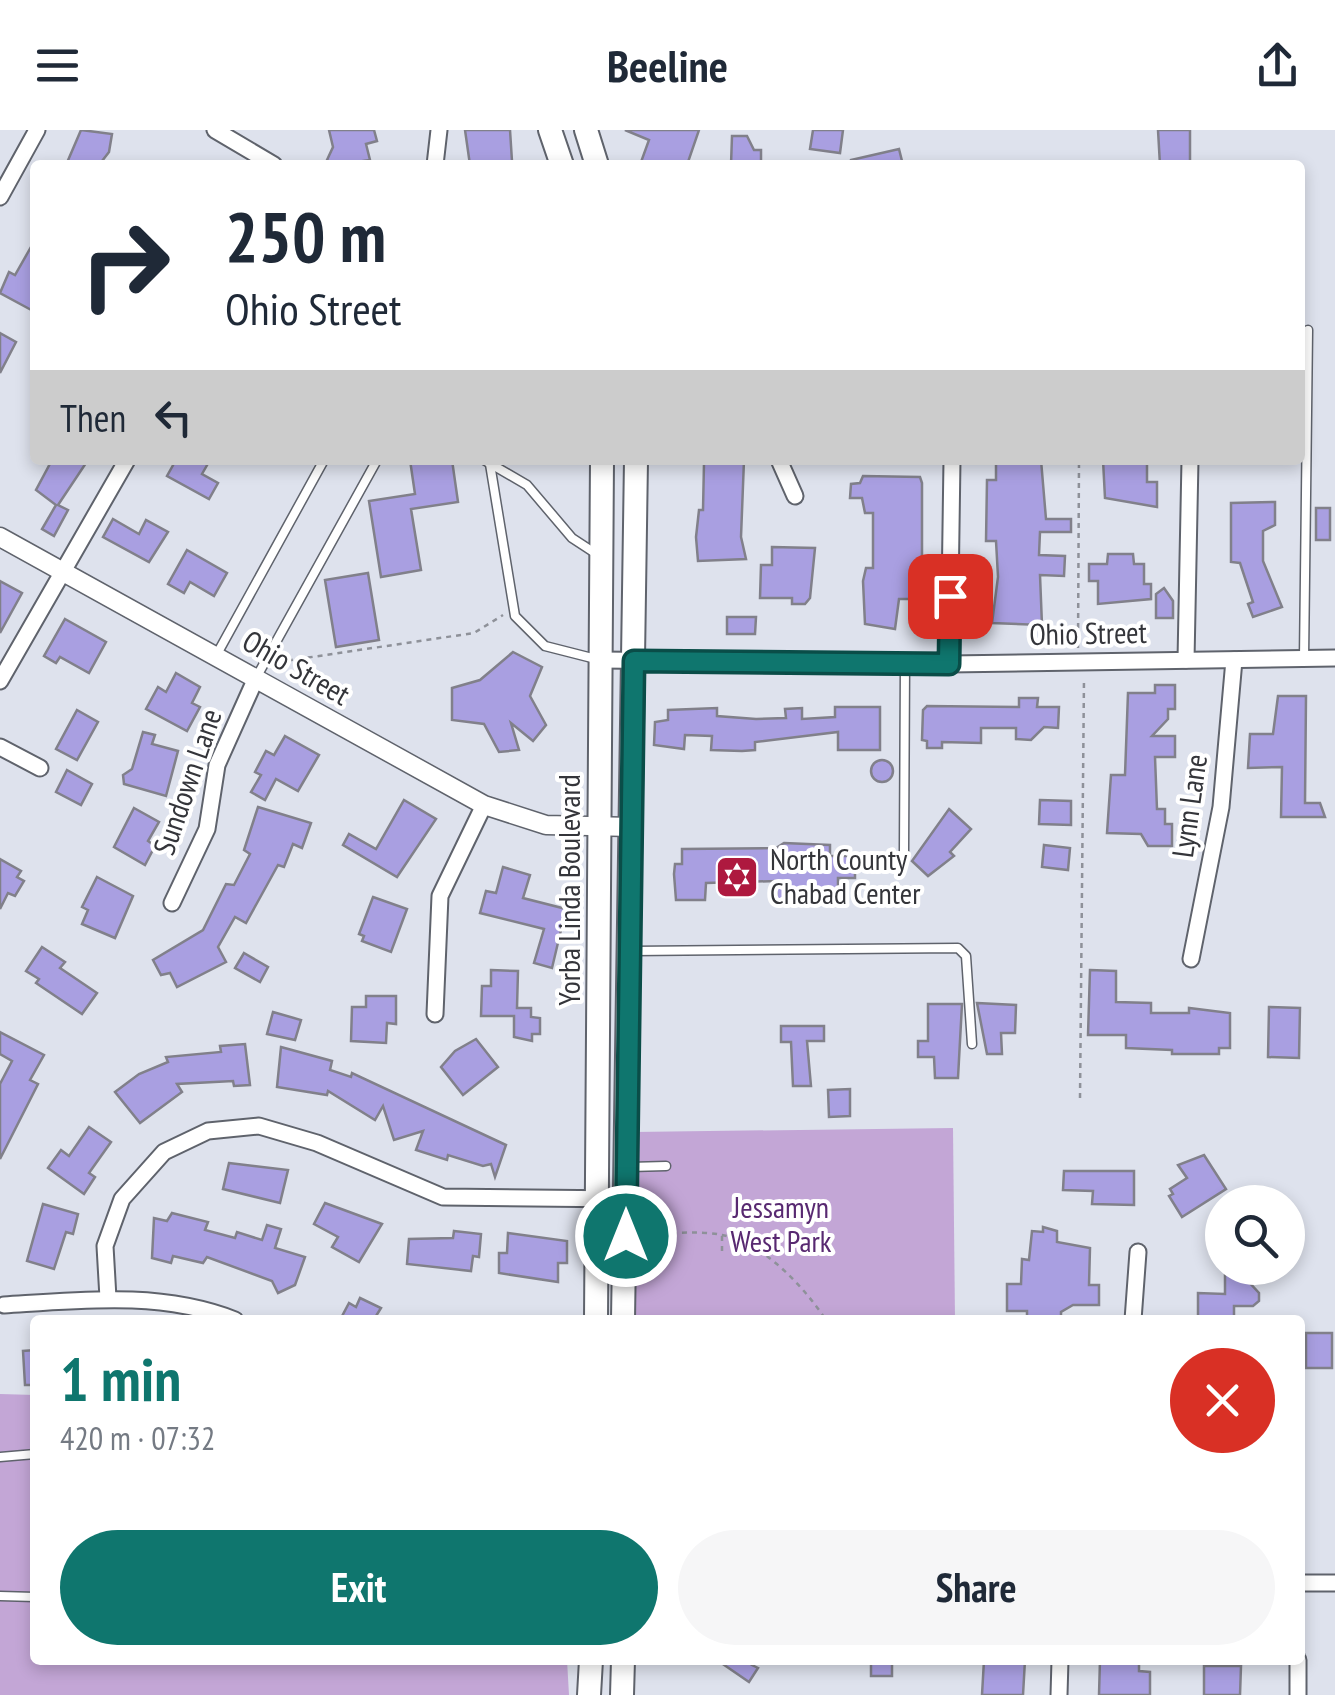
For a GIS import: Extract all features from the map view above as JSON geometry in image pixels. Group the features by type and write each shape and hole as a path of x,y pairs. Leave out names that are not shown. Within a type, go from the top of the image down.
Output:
{"main road":[{"path":"550,130 560,160"},
{"path":"586,130 595,160"},
{"name":"Yorba Linda Boulevard","path":"596,1315 602,465"},
{"name":"Yorba Linda Boulevard","path":"624,1315 636,465"},
{"path":"589,1695 590,1665"},
{"path":"622,1695 623,1665"}],"street":[{"path":"0,197 37,130"},
{"path":"215,130 266,160"},
{"path":"436,160 439,130"},
{"path":"0,680 125,465"},
{"path":"782,465 795,496"},
{"path":"949,664 952,465"},
{"path":"1186,660 1190,465"},
{"name":"Ohio Street","path":"0,536 217,654 260,671 484,806 546,825 632,826"},
{"name":"Ohio Street","path":"602,660 949,664 1335,658"},
{"name":"Lynn Lane","path":"1191,959 1221,807 1234,660"},
{"name":"Sundown Lane","path":"172,904 207,829 217,765 260,671"},
{"path":"0,747 40,768"},
{"path":"435,1014 440,896 484,806"},
{"path":"108,1298 105,1246 122,1199 141,1172 164,1152 208,1131 259,1126 317,1143 443,1197 626,1199"},
{"path":"1133,1315 1138,1252"},
{"path":"4,1305 108,1298 199,1306 223,1315"},
{"path":"1305,1584 1335,1583"},
{"path":"1059,1695 1060,1665"},
{"path":"1298,1665 1298,1695"}],"lane":[{"path":"1304,659 1308,330"},
{"path":"217,654 321,465"},
{"path":"260,671 375,465"},
{"path":"488,465 512,609 530,636 546,646 602,660"},
{"path":"492,465 527,485 572,538 602,557"},
{"path":"904,852 905,663"},
{"path":"628,951 958,948 966,956 972,1044"},
{"path":"626,1167 666,1166"},
{"path":"0,1457 30,1454"},
{"path":"0,1596 30,1596"}],"path":[{"path":"1080,465 1080,1098"},
{"path":"260,671 280,661 474,633 512,609"},
{"path":"626,1236 722,1235 764,1256 810,1296 823,1315"},
{"path":"722,1235 722,1254"}],"green space":[{"name":"Jessamyn West Park","path":"953,1128 955,1315 636,1315 634,1132"},
{"path":"0,1394 30,1395 30,1665 567,1665 569,1695 0,1695"}],"building":[{"path":"81,130 112,134 109,152 103,160 68,160"},
{"path":"329,130 374,130 377,141 366,144 370,160 327,160 333,147"},
{"path":"465,130 510,130 512,160 469,160"},
{"path":"625,130 699,130 689,160 642,160 649,140"},
{"path":"813,130 843,130 840,153 810,149"},
{"path":"1158,130 1190,130 1190,160 1160,160"},
{"path":"732,136 747,136 754,150 761,150 761,160 731,160"},
{"path":"899,149 902,160 851,160"},
{"path":"30,249 30,309 0,293 9,272 15,275"},
{"path":"0,333 16,342 0,373"},
{"path":"49,465 85,465 58,505 68,510 54,536 42,529 56,505 36,490"},
{"path":"173,465 207,465 202,474 218,483 209,499 167,476"},
{"path":"411,465 453,465 458,502 411,509 421,570 381,577 369,501 415,494"},
{"path":"704,465 744,465 741,537 746,559 698,561 696,537 699,510 703,510"},
{"path":"996,465 1041,465 1046,519 1071,519 1071,532 1040,532 1039,555 1065,556 1064,576 1040,575 1042,625 992,623 998,577 996,541 986,541 987,480 996,480"},
{"path":"1103,465 1147,465 1147,482 1157,482 1157,507 1105,498"},
{"path":"863,476 920,477 922,483 922,599 899,599 895,629 865,624 863,581 866,568 873,568 873,513 865,513 862,498 850,498 851,484 860,483"},
{"path":"1275,502 1275,525 1263,531 1263,561 1282,607 1253,617 1248,604 1253,602 1240,563 1231,562 1231,503"},
{"path":"1316,508 1330,508 1330,540 1316,540"},
{"path":"113,519 139,534 146,520 168,532 149,562 103,537"},
{"path":"772,547 815,548 810,598 805,604 792,604 792,598 760,598 761,565 772,565"},
{"path":"187,550 227,573 214,596 190,582 184,593 168,584"},
{"path":"1108,554 1133,554 1134,564 1144,564 1144,584 1151,584 1151,599 1098,604 1098,581 1089,581 1089,564 1107,564"},
{"path":"368,573 379,640 336,647 325,580"},
{"path":"0,581 22,593 0,633"},
{"path":"1164,588 1173,601 1173,618 1156,618 1156,594"},
{"path":"727,617 756,617 755,634 727,634"},
{"path":"65,619 106,642 89,673 60,657 56,663 44,656"},
{"path":"513,652 542,667 530,696 546,725 533,741 511,723 519,750 499,752 484,724 452,720 452,688 480,680"},
{"path":"176,673 200,687 192,703 200,707 187,731 146,709 158,687 166,692"},
{"path":"1155,685 1175,685 1175,709 1168,709 1168,719 1152,736 1175,736 1175,757 1155,757 1157,809 1165,809 1165,824 1172,824 1172,846 1148,846 1141,834 1107,833 1111,775 1125,775 1128,693 1155,693"},
{"path":"1278,696 1306,696 1305,803 1320,803 1325,817 1281,817 1282,767 1248,768 1250,734 1273,734"},
{"path":"1019,698 1038,698 1037,707 1059,707 1058,728 1044,727 1031,740 1016,739 1016,728 981,728 981,743 942,742 942,748 927,748 927,741 922,740 923,710 927,706 1019,707"},
{"path":"835,707 880,707 880,750 838,750 838,732 755,742 755,750 742,751 711,750 712,736 685,735 684,749 654,745 655,722 668,720 668,710 717,708 717,716 756,719 786,718 785,709 802,708 802,719 835,717"},
{"path":"77,710 98,722 77,760 56,749"},
{"path":"143,732 155,735 152,744 178,751 166,796 124,784 123,775 132,769"},
{"path":"285,736 319,755 298,791 276,779 265,800 251,792 261,775 255,772 266,751 274,755"},
{"path":"882,760 890,763 890,779 882,782 874,779 871,771 874,763"},
{"path":"67,770 92,784 81,805 56,792"},
{"path":"404,800 436,819 397,877 343,845 349,834 376,849"},
{"path":"1040,800 1071,801 1071,825 1039,824"},
{"path":"258,807 311,823 302,848 293,844 284,867 278,865 246,923 235,917 218,947 226,962 177,987 170,973 161,975 153,960 203,930 226,884 234,885 250,854 244,850"},
{"path":"134,808 159,822 148,841 155,846 145,865 114,847"},
{"path":"949,809 971,829 950,852 954,856 928,876 912,861"},
{"path":"784,843 830,845 830,856 855,856 855,878 838,878 838,895 830,899 777,900 776,881 706,883 705,900 676,900 675,864 682,864 682,849 776,848"},
{"path":"1044,845 1070,848 1068,870 1042,867"},
{"path":"0,859 21,871 17,877 24,881 15,896 8,893 0,909"},
{"path":"503,867 530,875 523,898 566,909 552,968 534,963 544,929 480,913 486,891 496,893"},
{"path":"97,877 133,896 115,938 82,924 88,910 82,907"},
{"path":"373,897 407,909 391,952 362,941 364,936 359,934"},
{"path":"42,947 65,962 60,968 97,993 82,1014 36,983 39,979 26,971"},
{"path":"244,953 268,967 260,982 235,968"},
{"path":"491,970 518,971 517,1008 531,1008 531,1017 540,1018 540,1034 532,1034 532,1041 514,1037 514,1016 481,1016 482,986 491,986"},
{"path":"1090,970 1116,971 1116,1002 1151,1003 1151,1013 1189,1013 1189,1008 1230,1013 1230,1048 1219,1048 1219,1054 1172,1054 1172,1050 1126,1048 1126,1035 1088,1035"},
{"path":"366,996 396,996 396,1024 387,1023 386,1043 351,1041 352,1007 366,1007"},
{"path":"977,1003 1016,1005 1015,1033 1001,1033 1002,1054 987,1054"},
{"path":"928,1004 962,1004 958,1078 935,1078 934,1057 918,1057 918,1041 928,1041"},
{"path":"1269,1007 1300,1008 1299,1058 1268,1057"},
{"path":"273,1012 301,1020 295,1040 267,1034"},
{"path":"781,1026 824,1026 824,1041 807,1041 811,1086 793,1086 791,1042 781,1042"},
{"path":"0,1032 44,1055 30,1080 38,1084 0,1159 0,1084 12,1061 0,1054"},
{"path":"476,1039 498,1067 463,1095 441,1067 455,1051"},
{"path":"245,1044 250,1085 234,1086 233,1081 177,1084 182,1092 140,1123 115,1092 139,1074 168,1062 166,1057 221,1052 220,1046"},
{"path":"281,1047 332,1061 330,1070 351,1077 352,1073 506,1145 495,1177 491,1164 483,1166 448,1155 447,1160 416,1150 423,1131 394,1140 383,1106 375,1120 328,1091 327,1095 277,1087"},
{"path":"850,1089 850,1116 829,1117 828,1090"},
{"path":"89,1127 111,1142 89,1173 95,1177 84,1194 48,1168 61,1150 69,1156"},
{"path":"1204,1155 1223,1185 1205,1185 1205,1202 1182,1217 1169,1196 1173,1194 1170,1189 1187,1178 1178,1165"},
{"path":"229,1163 288,1170 280,1203 223,1189"},
{"path":"1064,1171 1134,1171 1134,1205 1092,1204 1093,1191 1063,1190"},
{"path":"325,1203 382,1224 359,1262 332,1247 338,1237 314,1224"},
{"path":"43,1204 78,1214 73,1234 66,1232 54,1269 27,1261"},
{"path":"172,1213 208,1222 205,1230 235,1238 237,1232 262,1240 267,1225 281,1229 275,1248 305,1257 295,1285 278,1293 272,1281 207,1257 203,1263 173,1256 171,1263 152,1258 154,1218 167,1221"},
{"path":"1043,1227 1057,1231 1057,1242 1090,1248 1089,1285 1099,1285 1099,1305 1073,1305 1061,1315 1007,1311 1007,1284 1021,1284 1022,1259 1029,1260 1032,1231 1043,1232"},
{"path":"454,1231 481,1234 479,1257 473,1256 471,1271 407,1264 409,1239 453,1238"},
{"path":"508,1233 567,1241 567,1263 558,1263 558,1282 499,1273 499,1253 507,1253"},
{"path":"1225,1285 1252,1285 1259,1293 1259,1301 1253,1306 1234,1306 1234,1315 1198,1315 1198,1293 1225,1294"},
{"path":"360,1298 381,1308 377,1315 343,1315 349,1303 356,1307"},
{"path":"1306,1333 1332,1333 1332,1368 1306,1368"},
{"path":"30,1350 30,1385 25,1385 23,1351"},
{"path":"724,1665 758,1668 749,1682"},
{"path":"871,1665 892,1665 892,1676 871,1676"},
{"path":"984,1665 1025,1665 1023,1695 982,1695"},
{"path":"1100,1665 1139,1665 1139,1671 1150,1672 1150,1695 1099,1695"},
{"path":"1204,1666 1241,1666 1240,1695 1204,1695"}],"place":[{"name":"North County Chabad Center","path":"737,877"}],"route":[{"path":"626,1236 634,661 949,664 950,596"}]}
